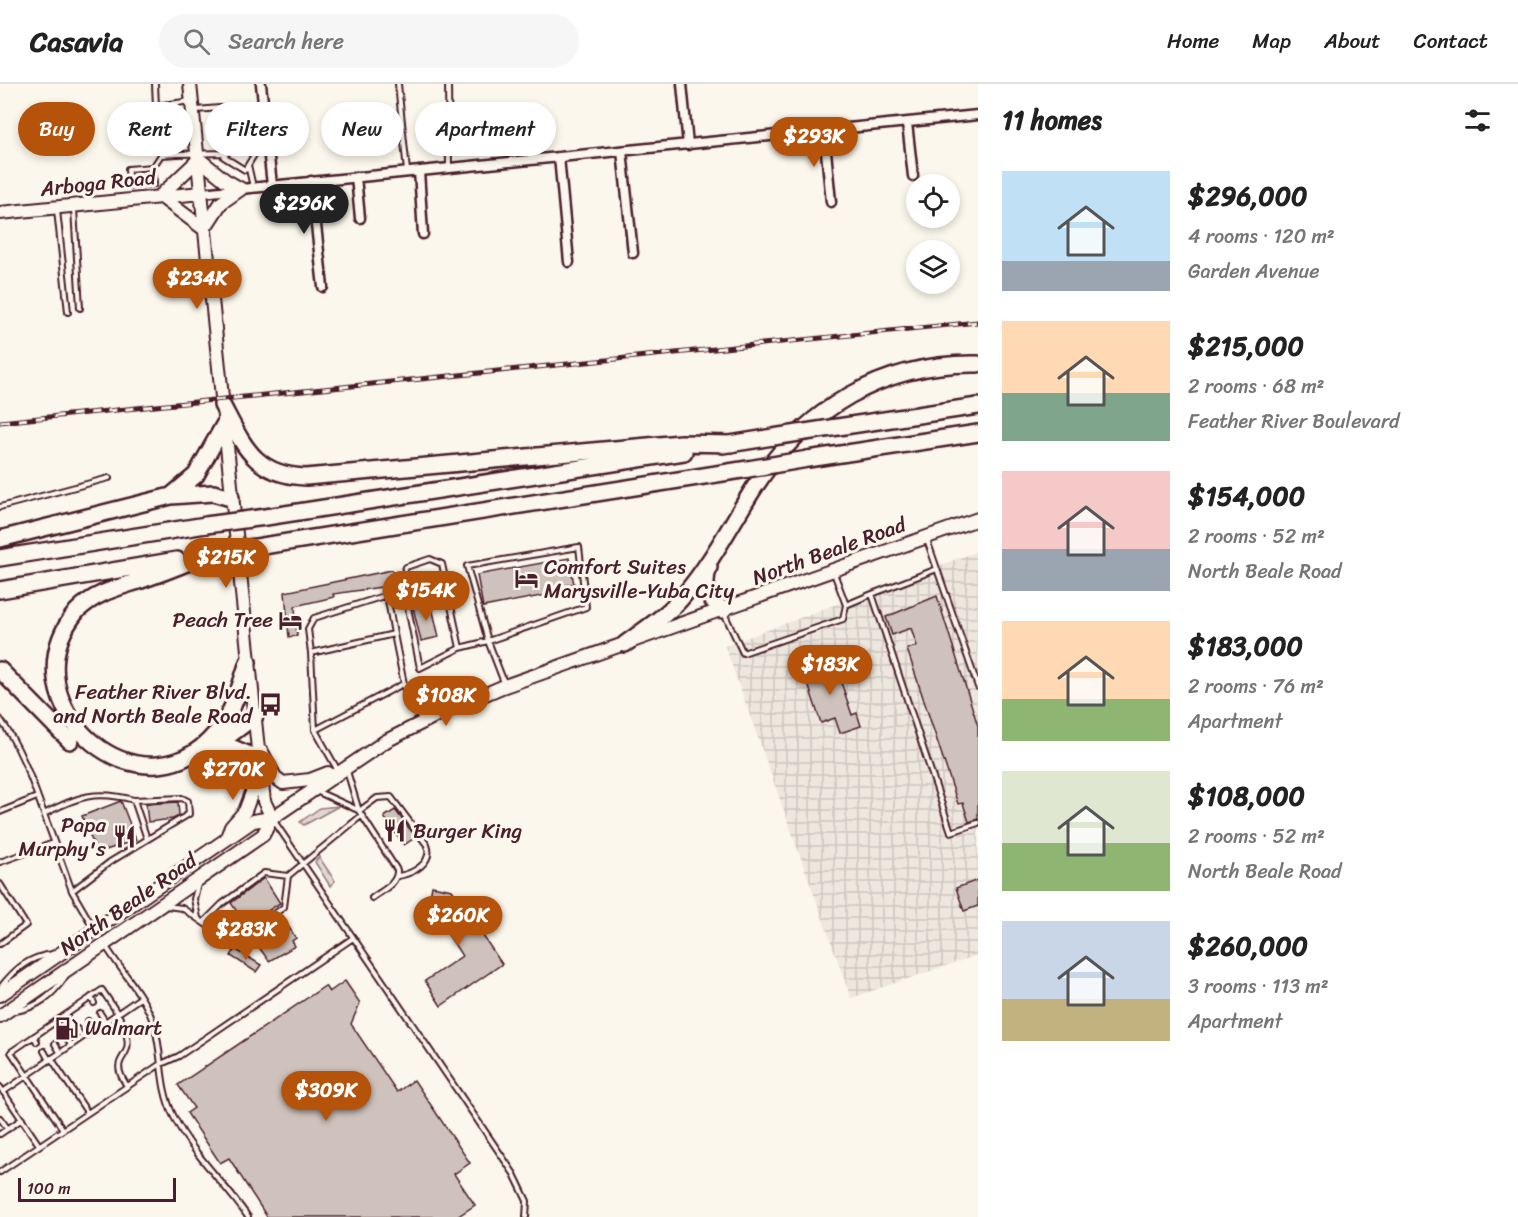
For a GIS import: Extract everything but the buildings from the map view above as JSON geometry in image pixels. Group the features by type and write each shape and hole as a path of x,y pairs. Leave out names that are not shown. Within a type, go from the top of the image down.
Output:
{"highway":[{"path":"625,644 672,608 710,561 754,487 782,451 826,409 874,382 903,372 941,365 978,364"},
{"path":"222,405 248,452 274,472 288,476 306,477 681,443 732,444"},
{"path":"0,558 978,406"},
{"path":"171,496 196,475 224,425"},
{"path":"0,590 270,544 978,433"},
{"path":"0,540 171,496 213,493 231,498"},
{"path":"209,554 108,590 75,613 56,644 51,662 50,677 58,712 69,729 98,753 135,764 164,762 193,752 209,740 222,724 248,663"},
{"path":"710,561 706,589 714,604 723,610"},
{"path":"0,670 71,742 90,758 111,768 146,774 186,765 255,716"},
{"path":"206,753 228,746 260,764"}],"main road":[{"path":"190,84 192,102"},
{"path":"193,115 199,156 204,229 248,663 264,801 272,818"},
{"path":"199,156 225,180 247,188"},
{"path":"199,156 156,192 204,229"},
{"path":"204,229 221,203 247,188"},
{"name":"Arboga Road","path":"0,213 74,205 129,193 201,193"},
{"name":"North Beale Road","path":"0,995 253,821 272,818 342,768 422,722 505,685 978,519"},
{"path":"257,742 269,769 283,783 310,780 342,768"},
{"path":"225,840 231,827 245,811 260,764"},
{"name":"North Beale Road","path":"3,1014 263,835 272,818"}],"street":[{"path":"261,84 272,185"},
{"path":"682,84 688,144"},
{"path":"201,193 978,115"},
{"path":"907,123 913,174"},
{"path":"824,131 831,202"},
{"path":"622,151 633,253"},
{"path":"559,157 569,261"},
{"path":"419,171 423,234"},
{"path":"356,177 360,218"},
{"path":"311,181 323,286"}],"lane":[{"path":"154,84 156,102"},
{"path":"398,84 407,172"},
{"path":"448,84 449,168"},
{"path":"193,155 205,155"},
{"path":"156,192 153,167 160,156"},
{"path":"225,156 245,170 254,156"},
{"path":"247,188 248,165"},
{"path":"129,193 128,169 153,167"},
{"path":"74,205 80,308"},
{"path":"57,207 68,312"},
{"path":"0,507 109,478"},
{"path":"926,536 978,687"},
{"path":"460,648 442,564 430,559 406,567 402,578 420,668 460,648 488,641 586,608 579,547 467,567 488,641 505,685"},
{"path":"723,610 743,653 843,619 846,605 832,569"},
{"path":"846,605 937,569"},
{"path":"872,594 951,832 978,823"},
{"path":"398,876 397,870 359,812 342,768 315,730 308,629 314,618 387,595 403,684 422,722"},
{"path":"311,653 393,634"},
{"path":"315,730 403,684"},
{"path":"0,719 15,743 72,891 94,930"},
{"path":"313,789 359,812"},
{"path":"44,814 88,795 108,793 134,800 182,798 188,801 189,814 110,862 72,891"},
{"path":"0,812 37,796"},
{"path":"160,905 182,908 220,934 242,937 284,907 288,876 377,798 391,797 427,845 429,855 426,861 408,874 398,876 393,883 372,898"},
{"path":"134,800 147,839"},
{"path":"272,818 514,1174 527,1201 526,1217"},
{"path":"0,862 54,843"},
{"path":"204,922 222,904 264,873 288,876"},
{"path":"198,918 194,899 200,878"},
{"path":"0,884 26,925 0,944"},
{"path":"0,1172 62,1128 159,1065 179,1056 353,938"},
{"path":"104,944 140,998 155,1027 164,1095 175,1119 206,1166 233,1193 248,1217"},
{"path":"0,988 26,962 61,953"},
{"path":"62,1128 11,1052 102,990 117,1013 127,1037 127,1046 118,1063 118,1072 127,1086"},
{"path":"91,998 94,1003"},
{"path":"39,1144 2,1089 27,1075 140,998"},
{"path":"78,1006 81,1011"},
{"path":"100,1013 105,1021"},
{"path":"67,1014 70,1019"},
{"path":"56,1021 59,1026"},
{"path":"88,1021 93,1029"},
{"path":"45,1029 48,1034"},
{"path":"77,1029 82,1037"},
{"path":"34,1036 37,1041"},
{"path":"66,1037 70,1045"},
{"path":"55,1044 60,1052"},
{"path":"44,1052 87,1112"},
{"path":"0,1118 8,1129"},
{"path":"0,1134 22,1119"}],"shaded area":[{"path":"978,551 978,955 851,998 725,646"}],"green space":[{"path":"339,806 304,825 300,822 320,808"},
{"path":"319,857 335,881 330,886 315,862"}],"railway":[{"path":"0,422 978,322"}],"place":[{"name":"Comfort Suites Marysville-Yuba City","path":"526,579"},
{"name":"Peach Tree","path":"291,620"},
{"name":"Feather River Blvd. and North Beale Road","path":"270,704"},
{"name":"Burger King","path":"395,831"},
{"name":"Papa Murphy's","path":"124,837"},
{"name":"Walmart","path":"67,1028"}]}
